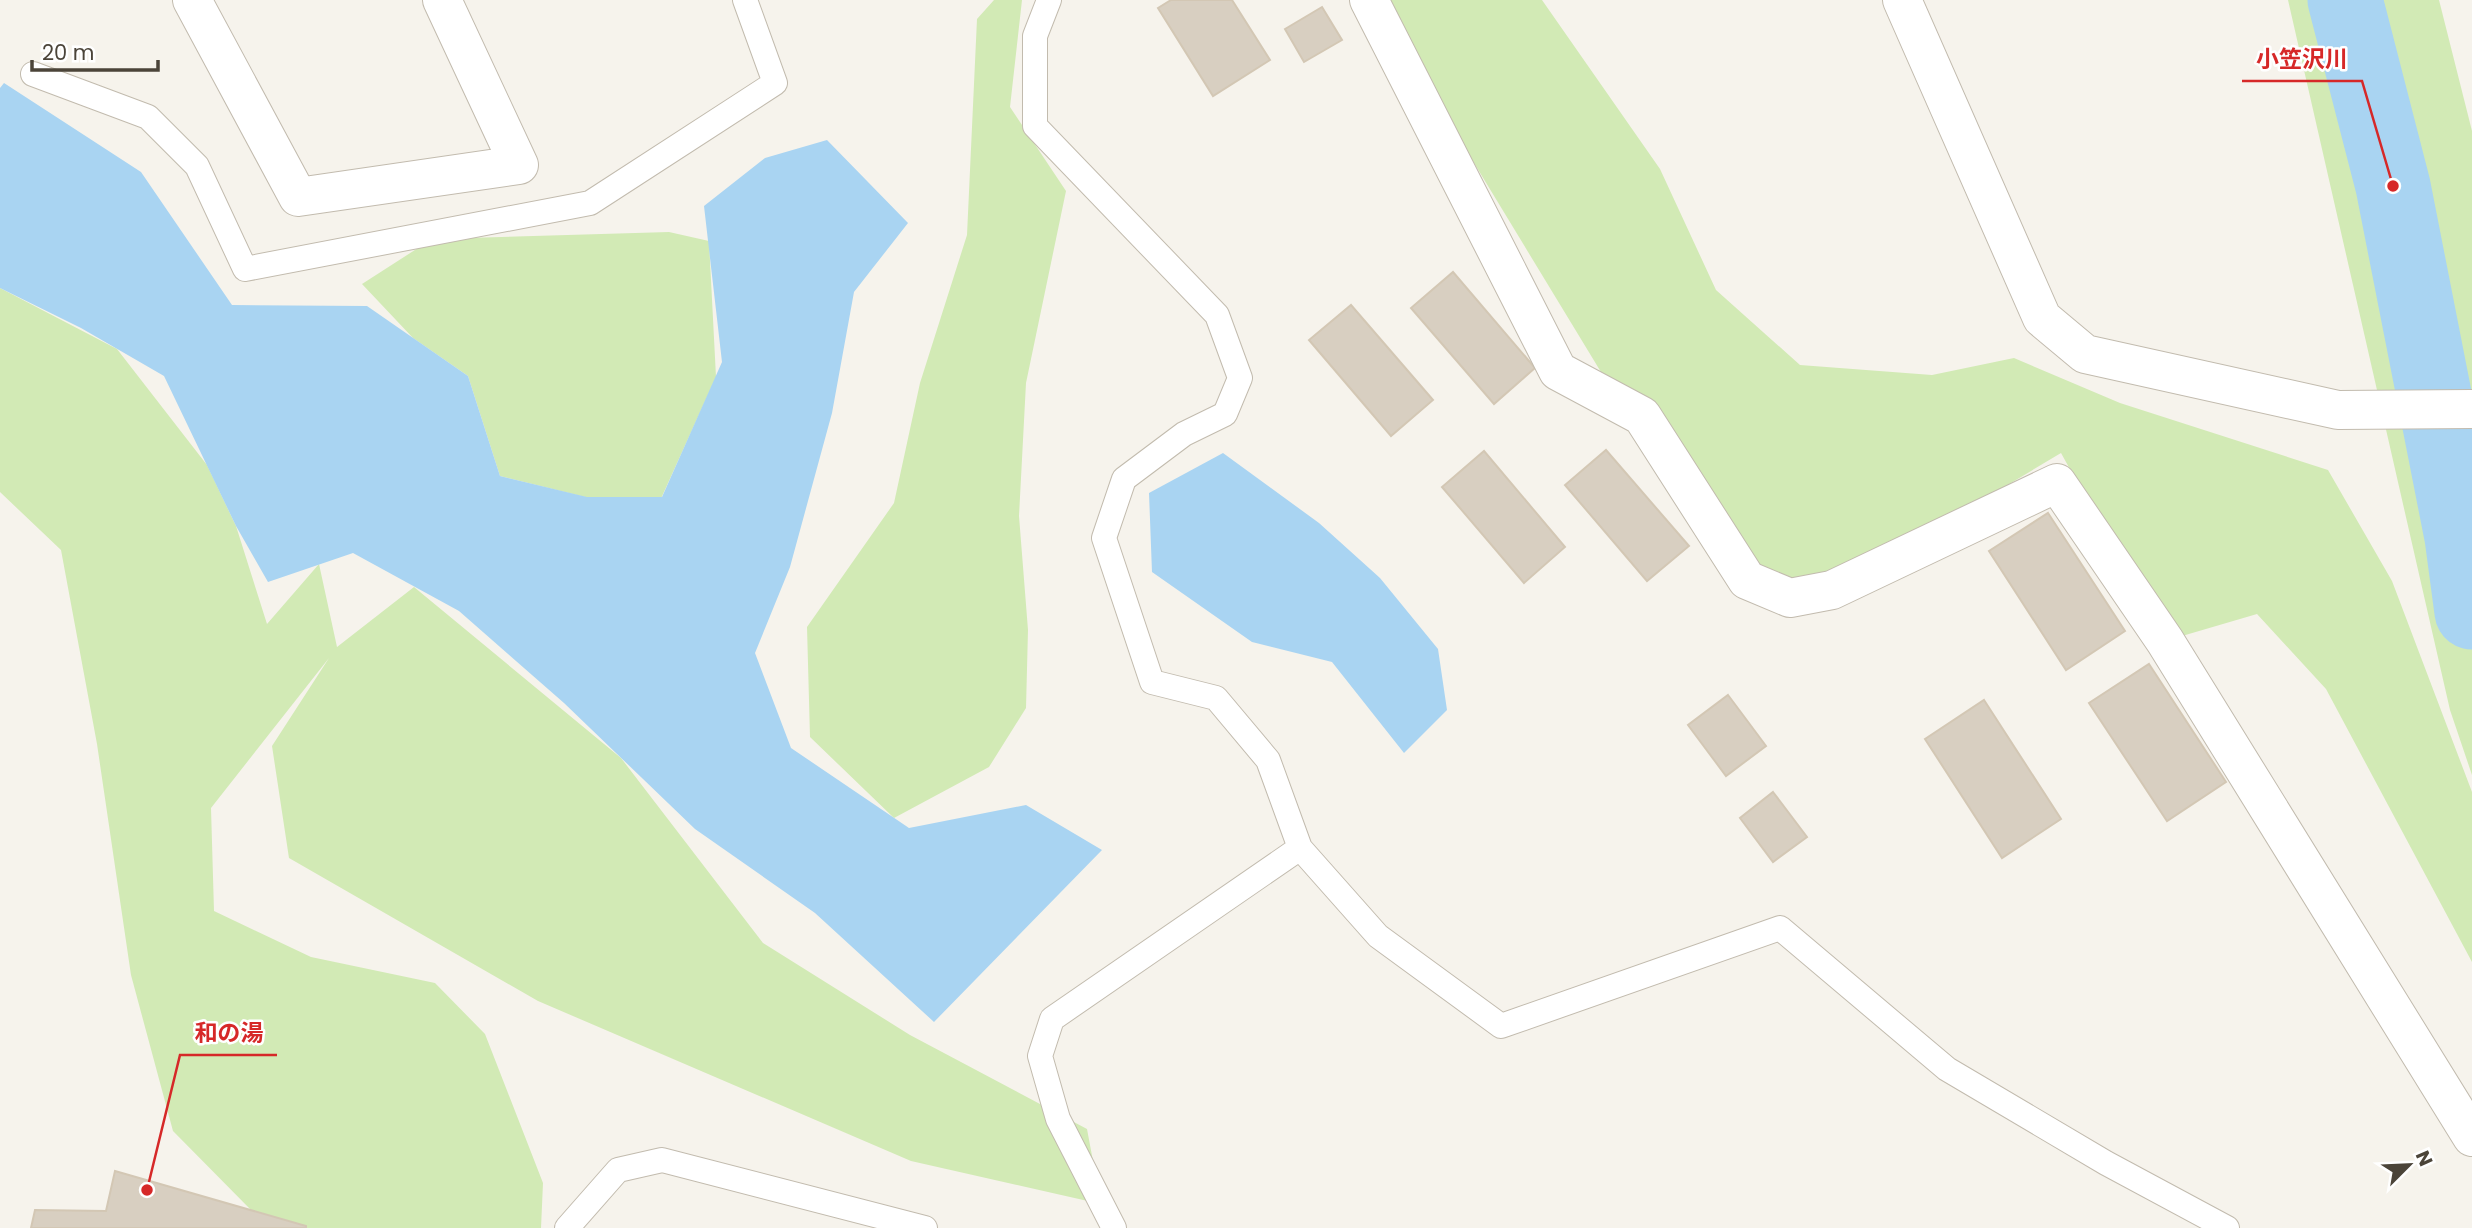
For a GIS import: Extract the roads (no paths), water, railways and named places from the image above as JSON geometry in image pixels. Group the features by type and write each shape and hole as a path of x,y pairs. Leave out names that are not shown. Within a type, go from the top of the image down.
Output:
{"street":[{"path":"192,0 298,197 519,165 442,0"},
{"path":"1369,0 1558,372 1642,416 1746,580 1790,598 1832,590 2057,483 2172,652 2472,1137"},
{"path":"1902,0 2042,318 2085,354 2338,410 2472,409"}],"lane":[{"path":"33,74 148,117 197,166 245,269 590,203 775,83 745,0"},
{"path":"1049,0 1035,36 1035,126 1217,315 1241,378 1224,414 1184,434 1124,479 1104,538 1152,682 1216,698 1268,760 1300,848 1378,936 1501,1026 1780,928 1947,1069 2106,1163 2227,1228"},
{"path":"1114,1228 1058,1119 1040,1056 1052,1019 1300,848"},
{"path":"567,1228 618,1170 662,1160 925,1228"}],"water":[{"path":"4,83 141,172 232,305 367,306 468,376 500,476 587,497 662,497 722,362 704,206 765,158 827,140 908,223 854,292 832,413 790,567 755,653 791,748 909,828 1026,805 1102,850 934,1022 815,913 695,829 564,703 459,611 353,553 268,582 236,526 164,376 81,328 0,288 0,88"},
{"path":"1223,453 1319,523 1380,578 1438,649 1447,710 1404,753 1332,662 1252,642 1152,572 1149,493"}],"waterway":[{"path":"2345,0 2393,186 2462,537 2472,612"}],"place":[{"name":"小笠沢川","path":"2393,186"},
{"name":"和の湯","path":"147,1190"}]}
